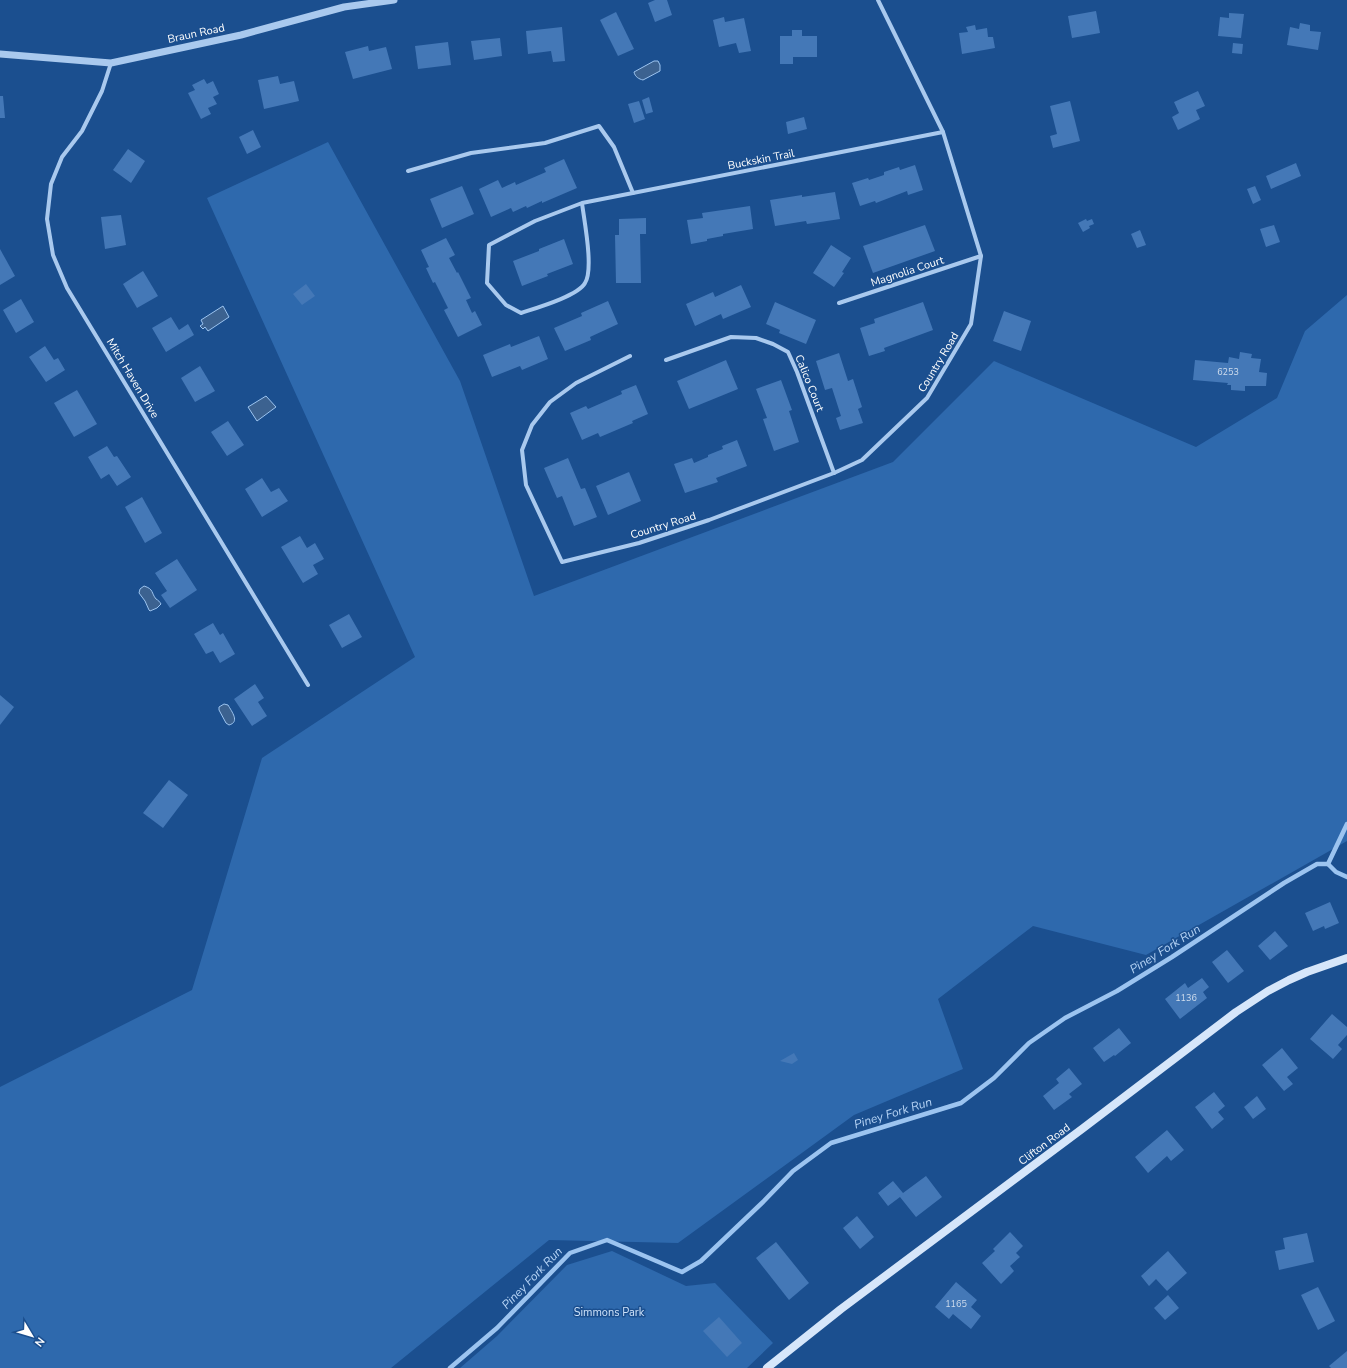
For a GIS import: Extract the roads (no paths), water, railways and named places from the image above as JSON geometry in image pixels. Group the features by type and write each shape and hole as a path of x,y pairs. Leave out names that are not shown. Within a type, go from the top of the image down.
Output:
{"main road":[{"name":"Clifton Road","path":"767,1368 841,1309 1236,1012 1268,991 1289,980 1347,958"}],"street":[{"name":"Braun Road","path":"0,54 111,63 241,35 344,8 394,0"},
{"name":"Country Road","path":"630,356 576,384 550,402 532,425 522,450 526,485 562,562 639,543 709,520 834,473 862,460 927,398 971,324 981,256 942,132 878,0"},
{"name":"Mitch Haven Drive","path":"111,63 102,91 82,131 62,157 51,184 47,220 53,255 68,288 308,685"},
{"path":"408,171 471,153 545,143 599,126 614,147 633,193"},
{"name":"Buckskin Trail","path":"582,203 590,264 585,283 570,295 521,313 506,305 487,283 488,245 535,221 582,203 942,132"},
{"name":"Magnolia Court","path":"839,303 981,256"},
{"name":"Calico Court","path":"666,360 731,337 756,338 773,344 788,352 797,372 834,473"}],"waterway":[{"name":"Piney Fork Run","path":"450,1368 497,1328 570,1253 607,1240 682,1272 701,1261 793,1171 831,1143 961,1103 994,1078 1029,1043 1065,1018 1117,991 1172,957 1284,883 1317,864 1328,864 1347,824"},
{"path":"1328,864 1336,872 1347,877"}],"park label":[{"name":"Simmons Park","path":"609,1312"}]}
